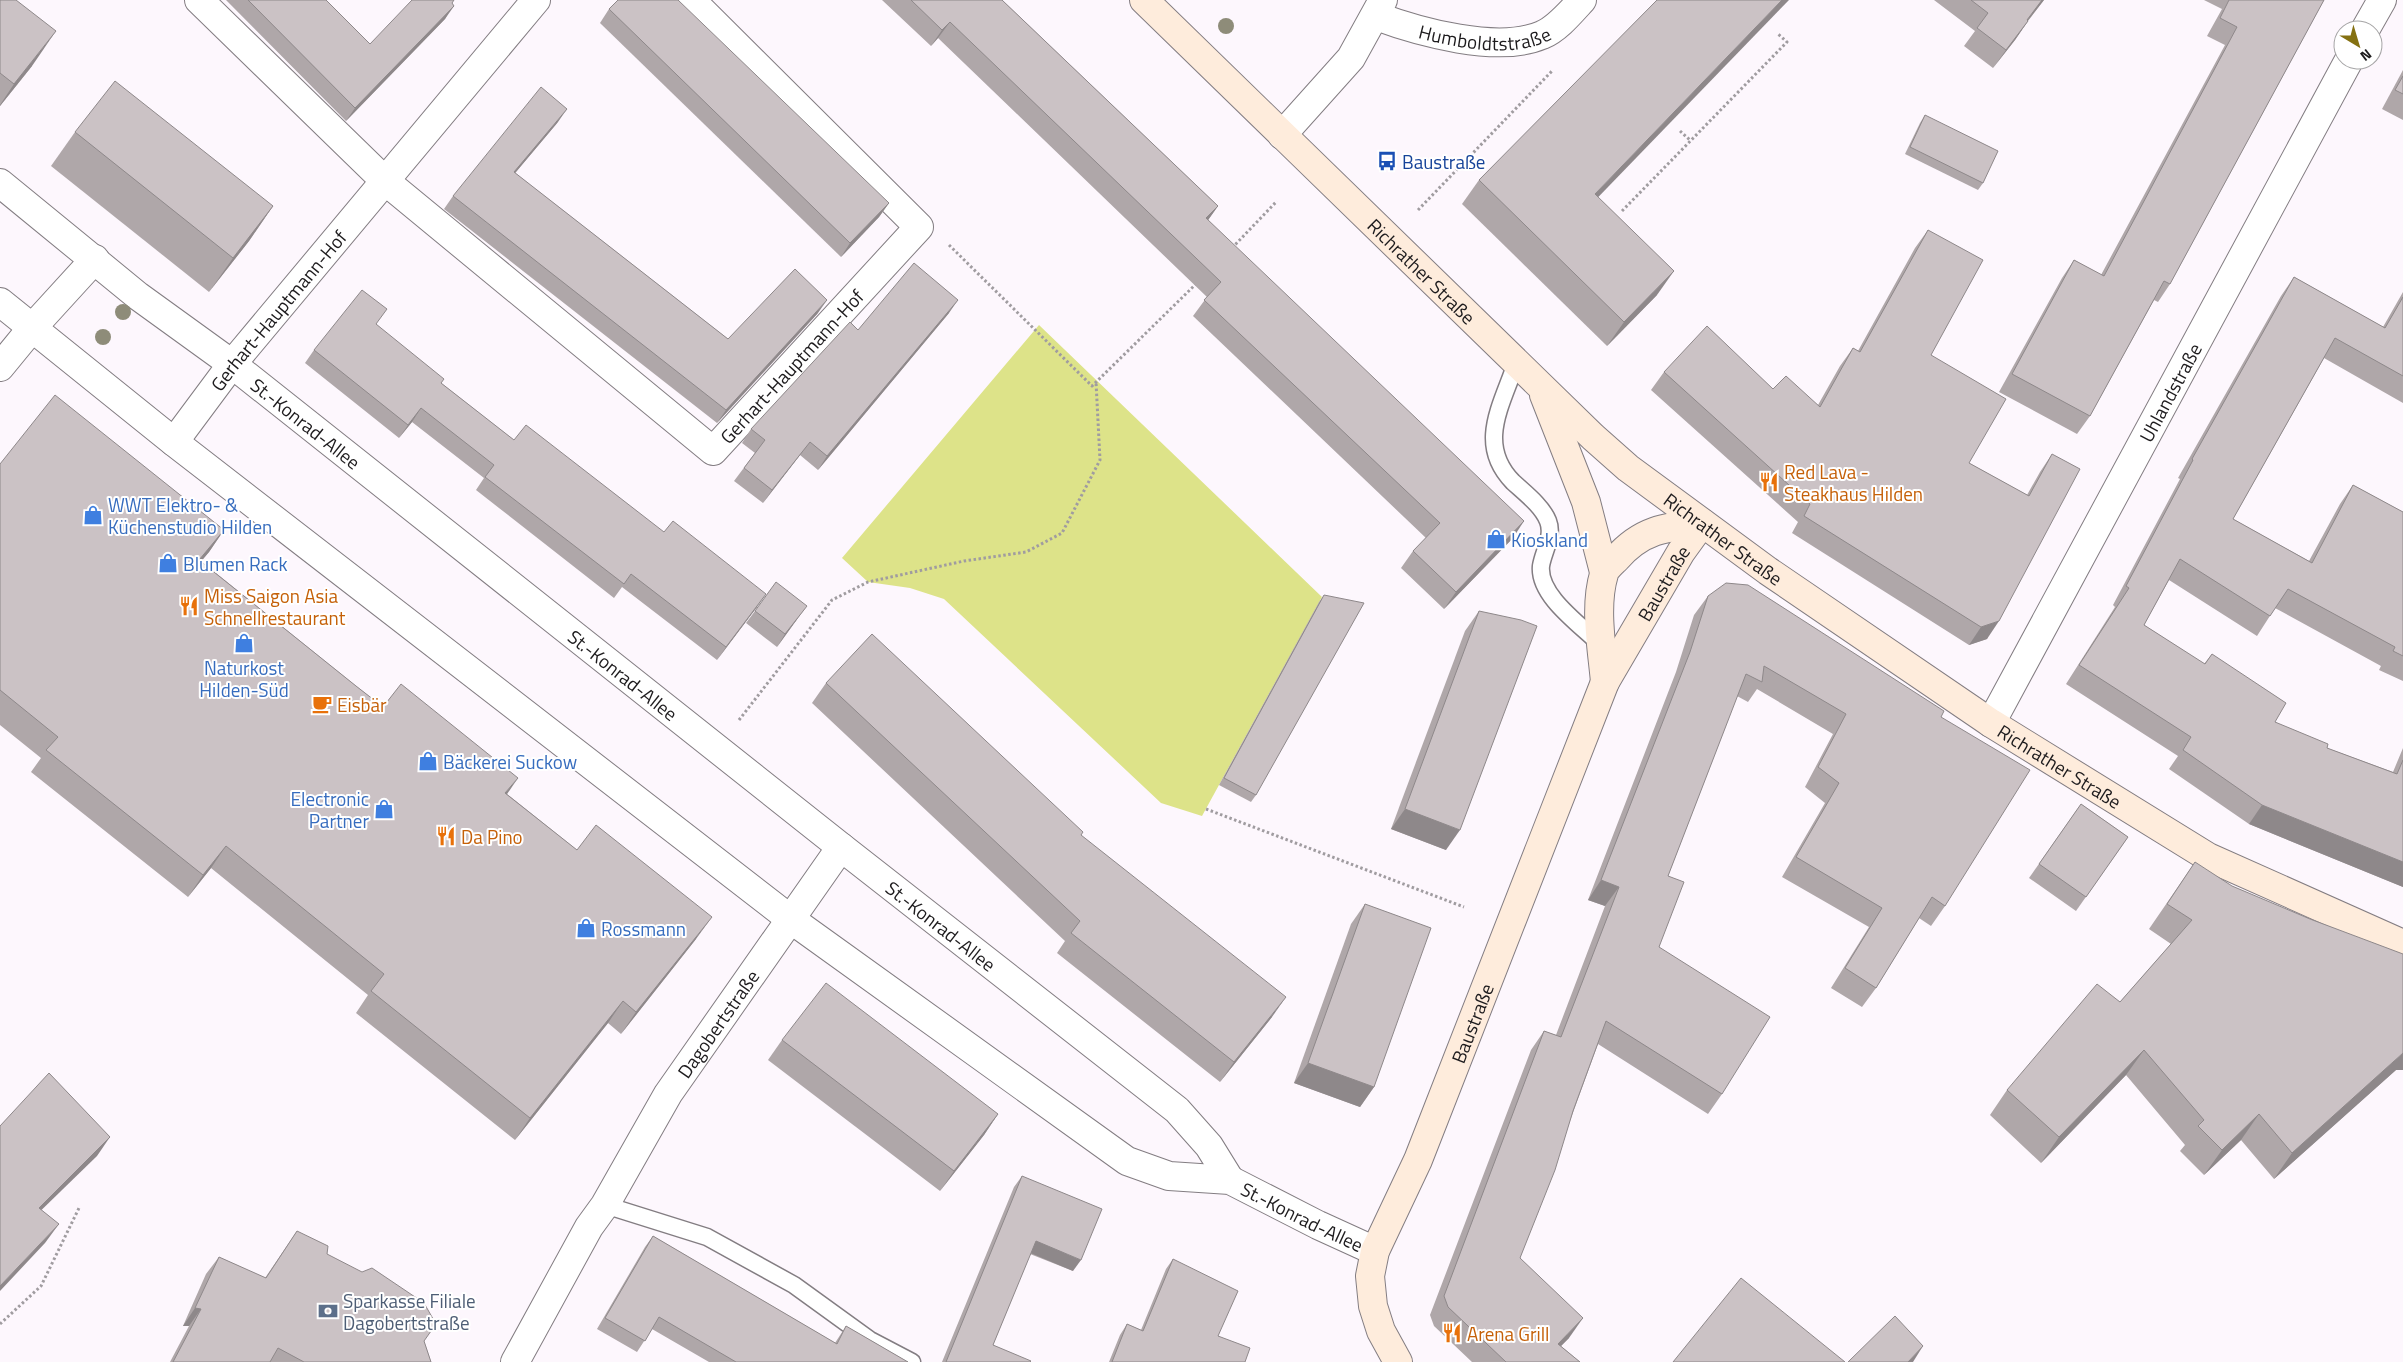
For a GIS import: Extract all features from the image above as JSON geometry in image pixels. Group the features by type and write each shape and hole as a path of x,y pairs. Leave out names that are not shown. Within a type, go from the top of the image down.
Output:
{"main road":[{"name":"Richrather Straße","path":"1144,0 1391,238 1516,363 1628,468 1702,523 1936,687 2208,857 2403,944"},
{"path":"1540,385 1586,502 1604,572"},
{"name":"Baustraße","path":"1605,682 1600,618 1604,572 1623,550 1645,534 1666,527 1702,523"},
{"name":"Baustraße","path":"1398,1362 1381,1331 1373,1306 1370,1276 1375,1250 1418,1160 1605,682 1681,552 1702,523"}],"street":[{"name":"Gerhart-Hauptmann-Hof","path":"199,0 384,180 713,451 919,227"},
{"name":"Gerhart-Hauptmann-Hof","path":"174,442 232,364 536,0"},
{"path":"691,0 919,227"},
{"name":"Humboldtstraße","path":"1379,8 1417,31 1503,44 1542,35 1569,14 1582,0"},
{"path":"2371,20 2382,0"},
{"path":"1282,135 1351,58 1379,8"},
{"name":"Uhlandstraße","path":"1991,723 2344,70"},
{"name":"St.-Konrad-Allee","path":"0,183 96,259 138,296 232,364 841,847 1177,1110 1209,1146 1230,1180"},
{"path":"0,367 32,328 96,259"},
{"name":"St.-Konrad-Allee","path":"0,302 174,442 789,918 1128,1161 1169,1176 1230,1180 1318,1225 1375,1250"},
{"name":"Dagobertstraße","path":"515,1362 589,1227 605,1205 668,1094 789,918 841,847"}],"lane":[{"path":"1516,363 1493,431 1493,448 1502,470 1539,508 1549,523 1549,540 1541,566 1543,583 1551,598 1602,645"},
{"path":"605,1205 706,1237 794,1285 870,1340 912,1362"}],"path":[{"path":"1622,210 1787,42 1778,34"},
{"path":"1418,210 1556,67"},
{"path":"1680,131 1691,141"},
{"path":"1227,253 1277,201"},
{"path":"919,227 941,238 1092,386 1199,280"},
{"path":"734,727 832,600 868,582 964,561 1026,552 1062,533 1100,460 1096,382"},
{"path":"1206,809 1464,907"},
{"path":"0,1324 41,1286 80,1206"}],"green space":[{"path":"1039,325 1322,597 1202,816 1161,803 944,599 910,588 868,582 842,558"}],"building":[{"path":"0,0 16,0 56,31 14,84 0,73"},
{"path":"248,0 326,0 370,44 412,0 454,0 452,3 454,6 355,108"},
{"path":"618,0 678,0 889,203 850,243 609,9"},
{"path":"911,0 1002,0 1218,206 1206,218 1524,521 1456,592 1413,551 1440,523 1204,300 1221,282 950,22 942,30"},
{"path":"1657,0 1782,0 1595,194 1674,271 1624,322 1479,180"},
{"path":"1971,0 2042,0 2006,50 1977,28 1988,13"},
{"path":"2229,0 2324,0 2170,284 2164,281 2090,416 2012,374 2074,260 2104,276 2237,27 2220,18"},
{"path":"2403,76 2403,94 2395,90"},
{"path":"115,81 273,206 233,258 75,132"},
{"path":"541,87 567,109 514,172 728,339 795,269 827,300 726,410 453,196"},
{"path":"1925,115 1998,151 1983,183 1910,147"},
{"path":"1928,230 1983,260 1931,355 2006,399 1969,463 2029,496 2052,454 2080,469 1999,621 1981,627 1804,516 1810,504 1664,372 1707,326 1773,389 1786,376 1820,407 1853,348 1860,352"},
{"path":"914,263 958,300 827,456 810,442 772,490 744,468 765,440 751,429 850,322 858,330"},
{"path":"2294,277 2385,328 2403,297 2403,376 2335,338 2233,519 2312,563 2353,485 2403,512 2403,656 2393,651 2395,647 2288,589 2270,616 2180,559 2144,625 2205,664 2212,654 2286,703 2275,722 2328,744 2327,748 2397,774 2403,760 2403,862 2262,805 2183,750 2191,737 2079,665 2129,588 2126,586 2192,459"},
{"path":"362,290 387,309 376,324 444,379 441,383 514,440 526,425 664,532 673,521 766,594 726,647 631,574 624,584 485,477 494,465 421,408 408,425 314,350"},
{"path":"55,395 224,530 199,560 356,686 383,707 401,684 518,778 505,793 577,850 596,825 712,917 636,1012 623,1001 530,1118 371,991 384,974 226,846 203,875 46,750 58,737 0,690 0,464"},
{"path":"776,582 807,606 785,634 755,611"},
{"path":"1726,583 1748,585 1944,711 1941,717 2030,770 1945,906 1932,897 1876,988 1845,968 1882,908 1796,857 1839,783 1818,767 1846,714 1764,666 1762,682 1746,674 1668,876 1684,882 1659,947 1770,1017 1722,1094 1606,1021 1573,1111 1555,1170 1520,1258 1583,1318 1558,1344 1580,1362 1506,1362 1448,1307 1444,1296 1544,1031 1561,1037 1619,887 1601,880 1690,652 1708,596"},
{"path":"1324,595 1364,603 1256,795 1224,778"},
{"path":"1479,611 1521,620 1537,626 1460,830 1405,809"},
{"path":"872,634 1083,832 1081,835 1286,997 1234,1062 1071,933 1080,921 826,683"},
{"path":"2081,804 2128,837 2086,897 2039,864"},
{"path":"2195,862 2232,886 2310,919 2403,954 2403,1053 2292,1153 2259,1114 2222,1150 2198,1126 2204,1120 2144,1050 2059,1137 2007,1090 2097,984 2120,1002 2192,920 2167,904"},
{"path":"1365,904 1431,928 1374,1087 1308,1063"},
{"path":"826,983 998,1114 954,1171 782,1040"},
{"path":"49,1073 110,1137 39,1208 59,1224 0,1286 0,1126"},
{"path":"1022,1176 1102,1209 1081,1260 1036,1241 993,1345 1030,1362 946,1362"},
{"path":"297,1231 328,1246 327,1254 362,1272 372,1268 424,1303 436,1324 424,1341 431,1362 304,1362 278,1348 270,1362 173,1362 201,1309 195,1308 219,1257 266,1278"},
{"path":"653,1236 837,1344 846,1326 908,1362 736,1362 659,1317 645,1341 605,1318"},
{"path":"1173,1259 1238,1291 1218,1336 1250,1348 1245,1362 1112,1362 1127,1324 1143,1331"},
{"path":"1741,1278 1845,1362 1673,1362"},
{"path":"1895,1316 1923,1346 1908,1362 1848,1362"}],"place":[{"name":"Baustraße","path":"1387,161"},
{"name":"Red Lava - Steakhaus Hilden","path":"1769,482"},
{"name":"WWT Elektro- & Küchenstudio Hilden","path":"93,515"},
{"name":"Kioskland","path":"1496,539"},
{"name":"Blumen Rack","path":"168,563"},
{"name":"Miss Saigon Asia Schnellrestaurant","path":"189,606"},
{"name":"Naturkost Hilden-Süd","path":"244,643"},
{"name":"Eisbär","path":"322,704"},
{"name":"Bäckerei Suckow","path":"428,761"},
{"name":"Electronic Partner","path":"384,809"},
{"name":"Da Pino","path":"446,836"},
{"name":"Rossmann","path":"586,928"},
{"name":"Sparkasse Filiale Dagobertstraße","path":"328,1311"},
{"name":"Arena Grill","path":"1452,1333"}]}
